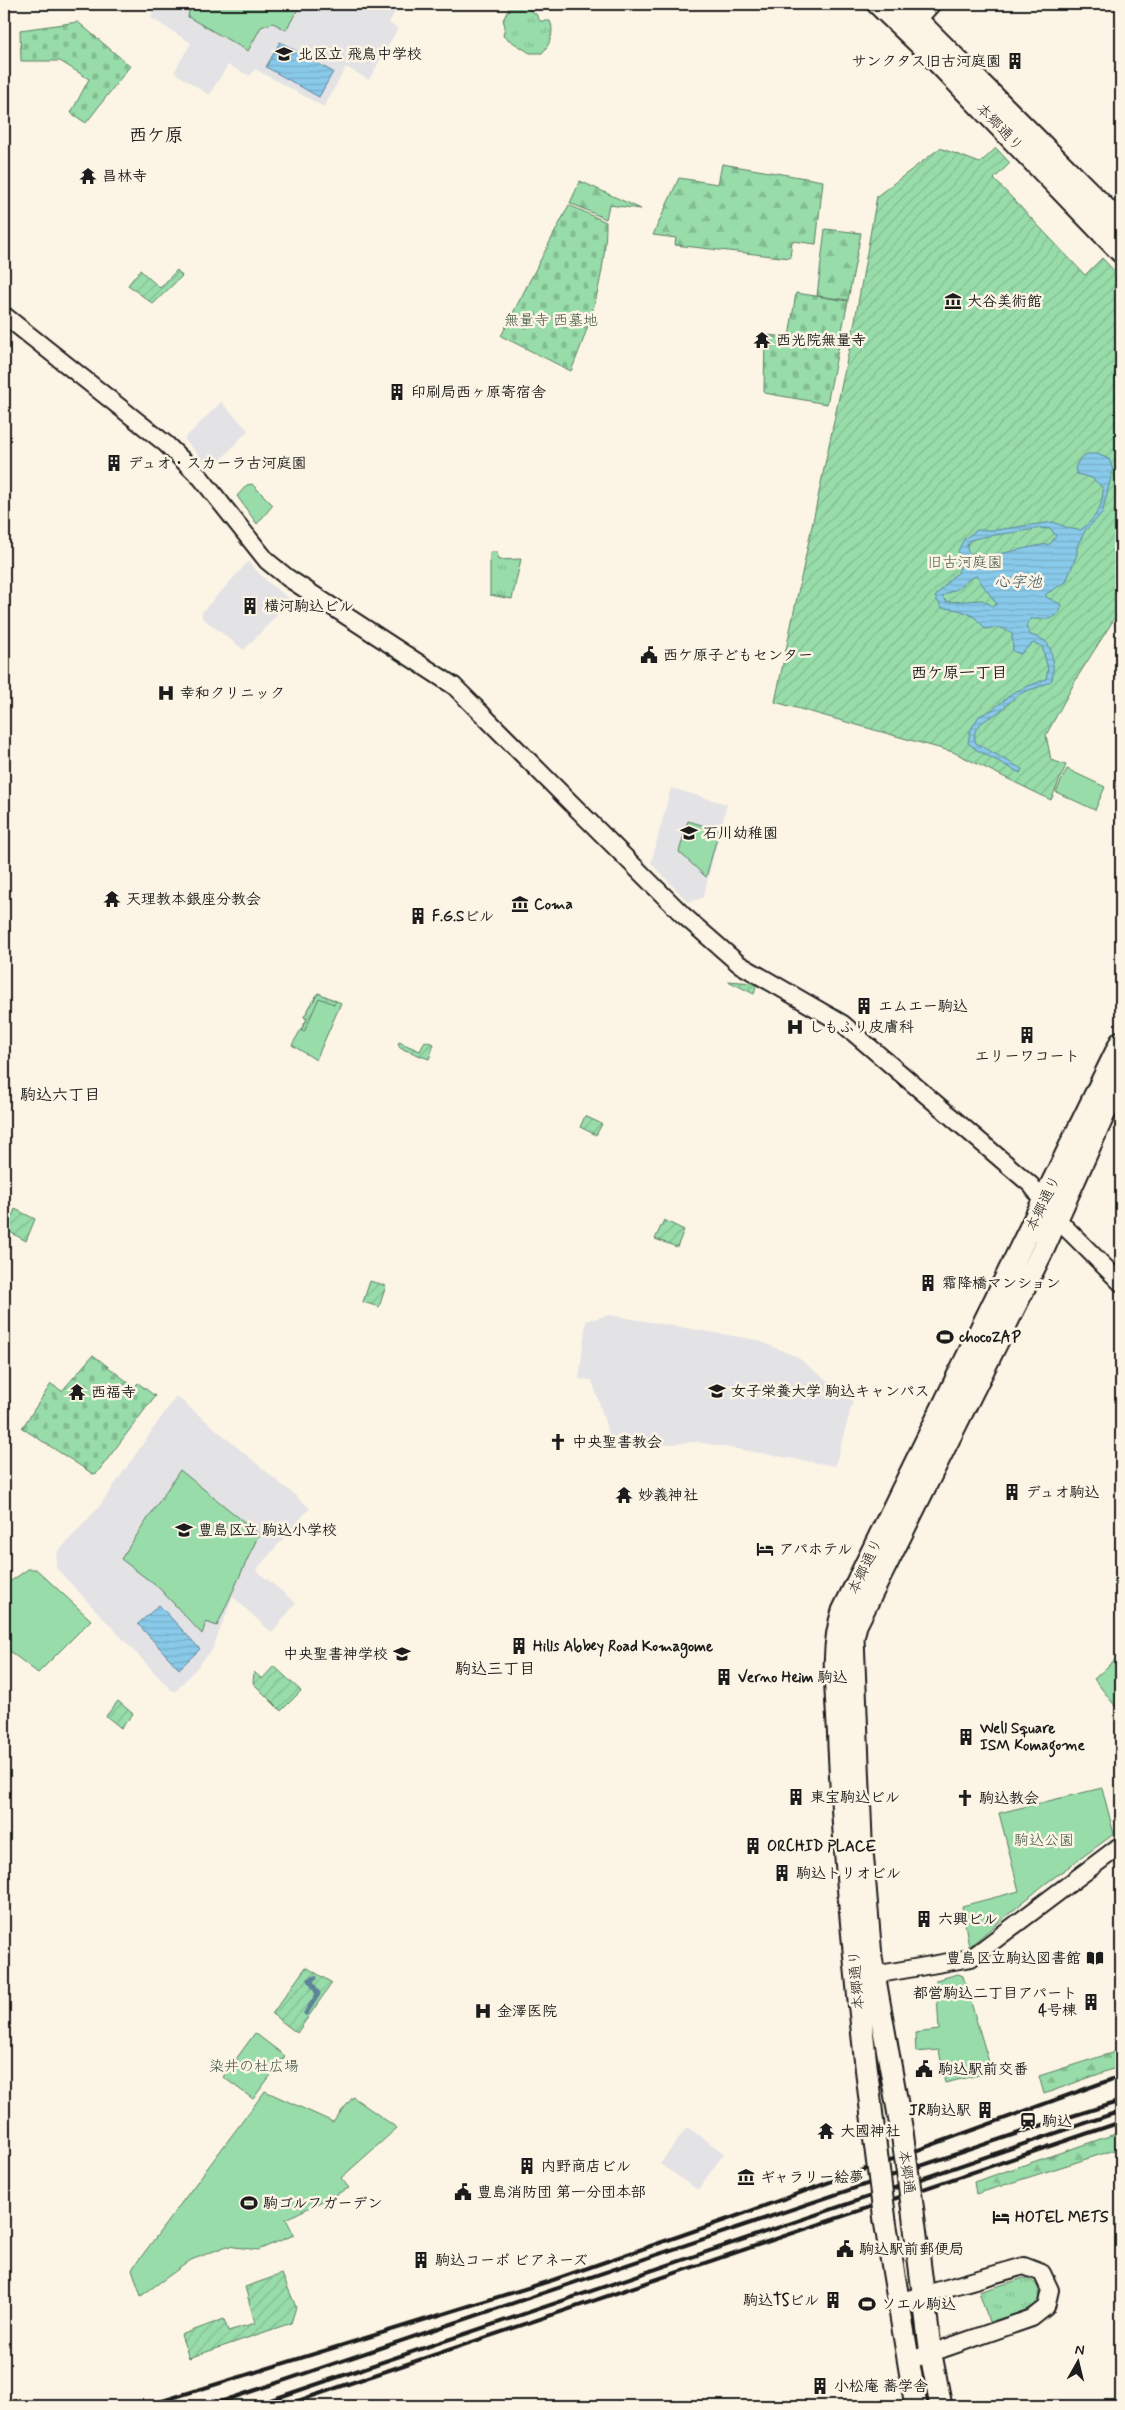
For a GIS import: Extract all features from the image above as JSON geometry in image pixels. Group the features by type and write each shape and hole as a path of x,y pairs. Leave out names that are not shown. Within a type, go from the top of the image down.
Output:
{"main road":[{"name":"本郷通り","path":"878,4 912,26 1121,224"},
{"name":"本郷通り","path":"901,4 912,26 1121,252"},
{"name":"本郷通り","path":"875,2142 858,2005 844,1840 836,1672 837,1628 843,1611 958,1380 1121,1042"},
{"name":"本郷通り","path":"902,2132 874,1975 861,1839 853,1638 856,1625 1057,1219 1105,1112 1121,1082"},
{"name":"本郷通","path":"902,2132 923,2295"},
{"name":"本郷通","path":"875,2142 884,2221 898,2302"},
{"path":"923,2295 931,2355 941,2406"},
{"path":"898,2302 916,2406"}],"street":[{"path":"912,26 932,4"},
{"path":"4,315 166,444 201,478 267,561 288,578 454,686 683,916 739,964 843,1024 1031,1185 1044,1199 1057,1219 1121,1282"},
{"path":"874,1975 972,1958 1121,1845"},
{"path":"898,2302 1015,2267 1024,2266 1042,2273 1050,2290 1046,2307 1032,2318 931,2355 908,2361"}],"shaded area":[{"name":"北区立 飛鳥中学校","path":"159,4 399,4 389,23 398,28 369,80 346,67 324,107 255,69 250,76 228,65 209,95 174,72 191,43 150,17"},
{"path":"221,402 248,430 212,470 184,439"},
{"name":"横河駒込ビル","path":"248,562 270,584 291,600 244,650 202,618 202,612"},
{"name":"石川幼稚園","path":"671,788 727,804 703,898 688,902 651,863"},
{"name":"女子栄養大学 駒込キャンパス","path":"609,1315 757,1340 797,1357 853,1401 835,1466 697,1442 620,1448 612,1445 592,1380 579,1379 586,1321"},
{"name":"豊島区立 駒込小学校","path":"176,1396 310,1508 256,1570 296,1603 272,1633 233,1597 212,1650 176,1691 171,1690 56,1568 57,1553 99,1507"},
{"path":"687,2127 724,2153 698,2190 660,2164"}],"green space":[{"path":"180,4 301,4 286,30 273,23 261,27 248,51 188,17 189,10"},
{"path":"516,4 531,5 530,11 536,14 540,21 550,21 552,29 551,38 542,53 530,53 503,36 505,26 503,20 509,8"},
{"path":"78,22 130,66 86,123 71,113 89,79 60,61 21,61 20,30"},
{"name":"旧古河庭園","path":"940,148 980,163 996,148 1010,163 994,179 1085,275 1102,258 1121,278 1121,619 1116,616 1078,676 1046,735 1051,760 1066,765 1051,800 953,752 775,702 854,326 877,196"},
{"path":"722,164 823,181 816,244 792,241 790,258 675,245 676,238 653,235 679,178 718,184"},
{"path":"580,181 641,209 609,205 606,219 570,203"},
{"name":"無量寺 西墓地","path":"569,205 606,222 603,260 596,298 585,335 571,371 501,336"},
{"path":"825,229 861,233 848,300 817,296"},
{"path":"140,270 160,288 177,270 182,276 153,304 128,285"},
{"path":"796,293 848,301 827,404 764,393 765,335 789,337"},
{"path":"252,484 273,505 257,524 237,496 247,485"},
{"path":"490,552 497,552 498,560 521,559 512,599 490,595"},
{"path":"1067,769 1105,787 1095,810 1056,792"},
{"path":"688,821 719,830 706,877 679,852"},
{"path":"728,981 754,983 756,988 754,994"},
{"path":"318,993 341,1003 316,1060 292,1045 307,1019 304,1017"},
{"path":"318,993 336,1001 334,1004 319,998 304,1032 301,1030 307,1019 304,1017"},
{"path":"425,1041 434,1044 429,1059 400,1048 398,1044 399,1042 420,1051"},
{"path":"585,1116 602,1124 596,1135 580,1127"},
{"path":"15,1209 35,1219 26,1241 10,1232 8,1227"},
{"path":"664,1220 684,1230 677,1247 655,1239"},
{"path":"370,1281 386,1286 379,1307 363,1302"},
{"path":"93,1355 134,1387 138,1383 155,1396 97,1473 93,1474 22,1428 51,1384 62,1391"},
{"path":"180,1470 259,1534 217,1626 206,1622 202,1634 159,1588 121,1559"},
{"path":"28,1569 36,1569 91,1620 38,1673 4,1647 4,1586"},
{"path":"1121,1654 1121,1702 1116,1707 1094,1679"},
{"path":"274,1666 301,1691 281,1711 253,1683 254,1672 262,1679"},
{"path":"118,1701 133,1714 121,1728 106,1716"},
{"name":"駒込公園","path":"1102,1788 1114,1834 1045,1884 969,1947 962,1906 1019,1891 999,1813"},
{"path":"306,1967 332,1983 297,2033 272,2014"},
{"path":"958,1974 963,1976 989,2062 983,2074 945,2083 939,2050 916,2052 915,2033 939,2030 936,1980"},
{"name":"染井の杜広場","path":"255,2033 285,2056 253,2099 223,2077"},
{"path":"1121,2050 1121,2066 1044,2094 1039,2076"},
{"name":"駒ゴルフガーデン","path":"265,2091 333,2122 353,2097 397,2128 341,2178 349,2188 286,2219 294,2235 258,2250 227,2246 191,2260 141,2296 132,2269"},
{"path":"1121,2132 1121,2148 976,2194 974,2182"},
{"path":"282,2274 296,2307 291,2323 189,2358 181,2335 224,2319 228,2331 255,2323 245,2287"},
{"path":"1024,2278 1033,2281 1039,2290 1038,2303 1024,2311 989,2322 979,2292"}],"water":[{"path":"280,42 333,72 319,97 266,67"},
{"name":"心字池","path":"1087,454 1097,454 1109,459 1113,470 1102,513 1085,531 1077,546 1077,554 1066,582 1046,594 1046,597 1062,605 1060,610 1054,617 1031,619 1026,626 1030,635 1045,641 1050,649 1053,665 1052,680 1017,696 999,712 985,720 975,732 976,743 1022,769 1020,773 977,750 968,743 970,731 979,716 992,710 1014,692 1046,679 1048,669 1042,646 1033,643 1020,654 1013,651 1012,634 1008,631 999,628 985,629 976,619 966,613 955,609 942,608 935,597 952,577 958,573 961,563 958,551 964,539 977,530 996,530 1053,522 1071,529 1081,530 1098,512 1102,501 1103,488 1092,478 1077,474 1075,468 1079,460","holes":["1039,528 1051,529 1056,536 1050,544 996,554 976,555 968,552 967,544 973,539","977,576 997,604 993,606 982,600 947,602 942,597 969,579"]},
{"path":"159,1605 200,1649 179,1669 138,1624"}],"waterway":[{"path":"306,2013 318,1994 310,1980 315,1978"}],"railway":[{"path":"146,2406 553,2280 734,2217 1121,2076"},
{"path":"208,2406 1030,2129 1121,2101"},
{"path":"253,2406 1121,2111"},
{"path":"283,2406 1121,2122"}],"place":[{"name":"北区立 飛鳥中学校","path":"284,54"},
{"name":"サンクタス旧古河庭園","path":"1015,61"},
{"name":"昌林寺","path":"88,176"},
{"name":"大谷美術館","path":"953,301"},
{"name":"西光院無量寺","path":"762,340"},
{"name":"印刷局西ヶ原寄宿舎","path":"397,392"},
{"name":"デュオ・スカーラ古河庭園","path":"114,463"},
{"name":"横河駒込ビル","path":"250,606"},
{"name":"西ケ原子どもセンター","path":"649,655"},
{"name":"幸和クリニック","path":"166,693"},
{"name":"石川幼稚園","path":"689,833"},
{"name":"天理教本銀座分教会","path":"112,899"},
{"name":"Coma","path":"520,904"},
{"name":"F.G.Sビル","path":"418,916"},
{"name":"エムエー駒込","path":"864,1006"},
{"name":"しもふり皮膚科","path":"795,1027"},
{"name":"エリーワコート","path":"1027,1035"},
{"name":"霜降橋マンション","path":"928,1283"},
{"name":"chocoZAP","path":"945,1337"},
{"name":"女子栄養大学 駒込キャンパス","path":"717,1391"},
{"name":"西福寺","path":"77,1392"},
{"name":"中央聖書教会","path":"558,1442"},
{"name":"デュオ駒込","path":"1012,1492"},
{"name":"妙義神社","path":"624,1495"},
{"name":"豊島区立 駒込小学校","path":"184,1530"},
{"name":"アパホテル","path":"765,1549"},
{"name":"Hills Abbey Road Komagome","path":"519,1646"},
{"name":"中央聖書神学校","path":"402,1654"},
{"name":"Verno Heim 駒込","path":"724,1677"},
{"name":"Well Square ISM Komagome","path":"966,1737"},
{"name":"東宝駒込ビル","path":"796,1797"},
{"name":"駒込教会","path":"965,1798"},
{"name":"ORCHID PLACE","path":"753,1846"},
{"name":"駒込トリオビル","path":"782,1873"},
{"name":"六興ビル","path":"924,1919"},
{"name":"豊島区立駒込図書館","path":"1095,1958"},
{"name":"都営駒込二丁目アパート 4号棟","path":"1091,2002"},
{"name":"金澤医院","path":"483,2011"},
{"name":"駒込駅前交番","path":"924,2069"},
{"name":"JR駒込駅","path":"985,2110"},
{"name":"駒込","path":"1028,2121"},
{"name":"大國神社","path":"826,2131"},
{"name":"内野商店ビル","path":"527,2166"},
{"name":"ギャラリー絵夢","path":"746,2177"},
{"name":"豊島消防団 第一分団本部","path":"463,2192"},
{"name":"駒ゴルフガーデン","path":"249,2203"},
{"name":"HOTEL METS","path":"1001,2217"},
{"name":"駒込駅前郵便局","path":"845,2249"},
{"name":"駒込コーポ ビアネーズ","path":"421,2260"},
{"name":"駒込TSビル","path":"833,2300"},
{"name":"ソエル駒込","path":"867,2304"},
{"name":"小松庵 蕎学舎","path":"820,2386"}],"district":[{"name":"西ケ原","path":"156,135"},
{"name":"西ケ原一丁目","path":"959,672"},
{"name":"駒込六丁目","path":"60,1094"},
{"name":"駒込三丁目","path":"495,1668"}]}
